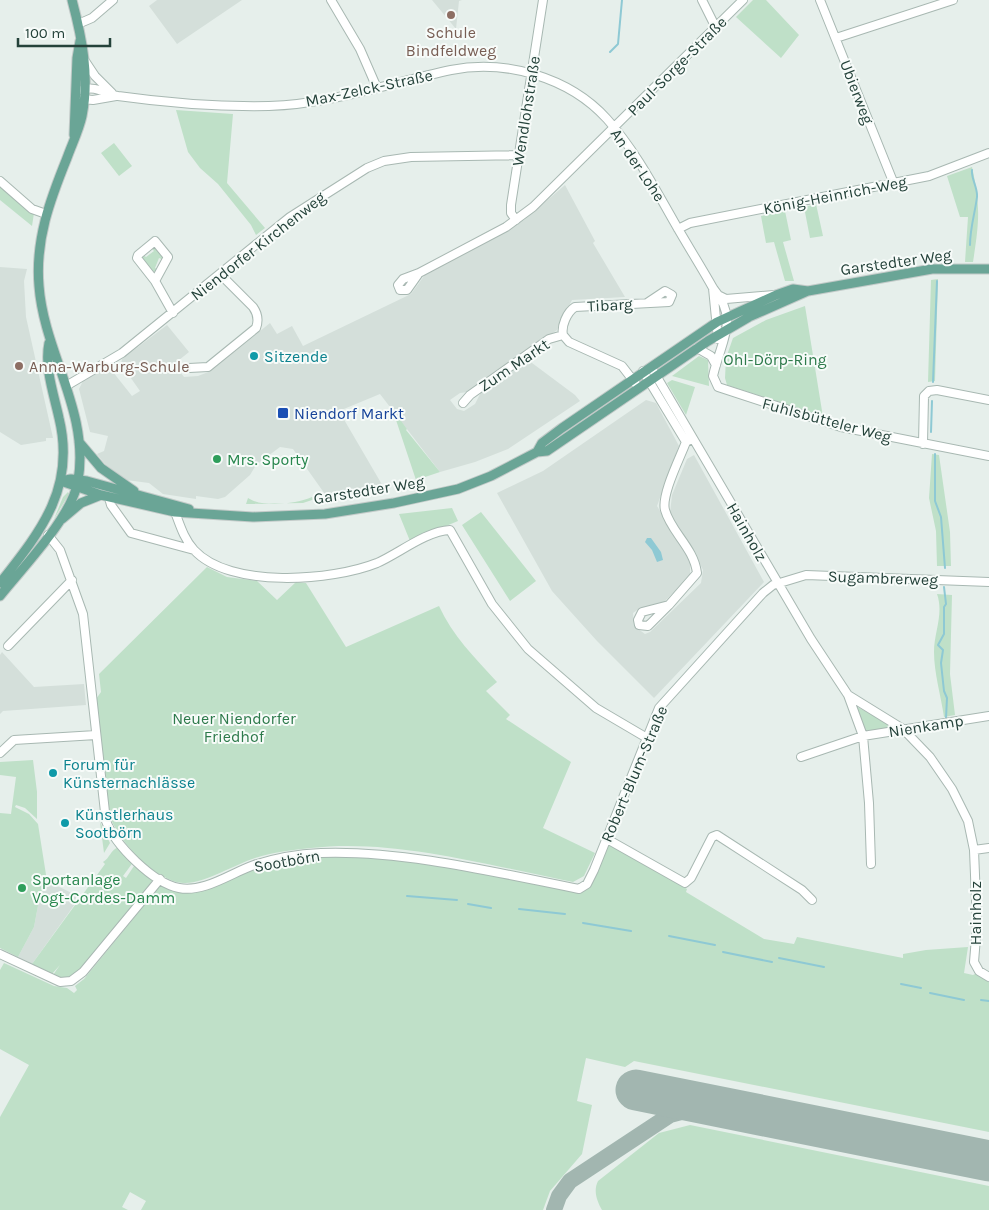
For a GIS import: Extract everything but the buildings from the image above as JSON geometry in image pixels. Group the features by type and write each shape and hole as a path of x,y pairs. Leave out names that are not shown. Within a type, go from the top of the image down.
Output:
{"main road":[{"path":"0,596 59,520 77,483 78,428 66,386 50,343 39,287 40,247 46,214 81,122 85,100 85,61 72,0"},
{"path":"74,138 77,58 80,38"},
{"name":"Garstedter Weg","path":"77,483 105,496 175,512 241,516 325,514 394,504 458,489 491,476 537,452 547,451 726,329 808,291 932,269 989,269"},
{"name":"Garstedter Weg","path":"537,452 542,443 632,378 717,322 793,289 808,291"},
{"path":"0,583 41,530 53,507 61,481 62,434 48,367 50,343"},
{"path":"79,442 101,468 140,496"},
{"name":"Garstedter Weg","path":"61,481 140,496 198,512"},
{"path":"59,520 68,516 81,503 105,496"}],"street":[{"path":"78,24 92,18 113,0"},
{"path":"331,0 360,49 377,88"},
{"name":"Wendlohstraße","path":"516,220 512,213 511,205 543,0"},
{"path":"702,0 716,28"},
{"name":"Paul-Sorge-Straße","path":"419,273 516,220 533,207 615,129 743,0"},
{"name":"Ubierweg","path":"820,0 894,184"},
{"path":"836,38 953,0"},
{"path":"85,61 95,76 116,96"},
{"name":"Max-Zelck-Straße","path":"85,100 116,96 208,105 266,106 322,101 452,70 477,67 509,68 532,73"},
{"name":"An der Lohe","path":"532,73 564,88 592,106 615,129 639,160 713,288 720,296 728,316"},
{"path":"85,100 76,95 86,88"},
{"name":"Max-Zelck-Straße","path":"86,88 100,90 116,96"},
{"name":"König-Heinrich-Weg","path":"678,229 690,223 929,176 989,154"},
{"name":"Niendorfer Kirchenweg","path":"66,386 122,353 307,205 345,181 381,162 411,157 520,155"},
{"path":"0,181 32,209 46,214"},
{"name":"Niendorfer Kirchenweg","path":"155,281 168,257 155,241 138,254 137,258 155,281 173,313"},
{"path":"189,368 208,367 257,324 257,312 220,274"},
{"name":"An der Lohe","path":"713,288 718,334"},
{"name":"Garstedter Weg","path":"720,296 731,298 776,295"},
{"name":"Tibarg","path":"563,335 563,327 570,312 575,307 647,303"},
{"path":"726,329 728,316"},
{"name":"Fuhlsbütteler Weg","path":"726,329 719,352 714,380 723,389 841,427 989,456"},
{"name":"Fuhlsbütteler Weg","path":"718,334 719,352"},
{"name":"Zum Markt","path":"463,403 472,394 532,350 549,339 563,335 569,342 622,366 639,388"},
{"path":"696,348 711,356 716,365"},
{"name":"Hainholz","path":"646,369 848,695 863,736 870,803 871,864"},
{"path":"923,444 924,396 929,391 937,390 989,400"},
{"path":"669,605 696,573 692,556 664,508 666,494 689,441"},
{"path":"105,496 132,533 194,550"},
{"path":"175,512 185,538 194,550 213,564 240,573 291,578 346,572 377,563 445,530 451,530 492,604 528,649 596,708 647,738"},
{"name":"Sootbörn","path":"48,535 59,548 83,614 104,812 109,830 122,848 160,879 179,888 194,888 273,860 320,853 389,857 483,870 579,889 584,886"},
{"name":"Sugambrerweg","path":"778,584 806,575 989,582"},
{"path":"8,646 72,580"},
{"name":"Robert-Blum-Straße","path":"584,886 607,839 658,708 763,593 778,584"},
{"name":"Hainholz","path":"848,695 903,729 930,757 952,789 968,821 974,850 978,925 974,962 979,971 989,977"},
{"name":"Nienkamp","path":"801,757 863,736 989,716"},
{"path":"0,754 14,740 96,735"},
{"path":"607,839 685,883 690,878 712,837 717,835 802,890 812,900"},
{"path":"974,850 989,848"},
{"path":"0,954 57,981 71,981 82,972 160,879"}],"shaded area":[{"path":"157,0 242,0 177,44 149,6"},
{"name":"Schule Bindfeldweg","path":"432,0 462,0 459,1 456,29"},
{"path":"565,185 595,241 593,243 625,297 572,300 557,330 468,392 460,393 450,400 457,409 464,411 475,404 481,392 528,360 575,395 580,401 508,449 475,462 440,472 380,394 339,411 384,488 327,497 293,449 280,447 256,465 250,475 225,497 218,499 196,496 196,499 163,494 149,483 126,480 105,464 97,454 104,451 108,436 90,432 79,389 83,381 109,367 132,396 140,391 121,364 122,359 167,325 189,352 174,364 184,377 198,376 211,371 270,323 277,334 292,326 303,346 411,294 427,272 524,220"},
{"name":"Anna-Warburg-Schule","path":"0,267 27,269 24,281 26,317 53,438 46,438 46,441 21,445 0,432"},
{"path":"646,400 656,403 679,446 657,506 690,561 690,576 663,603 640,608 633,613 634,626 645,634 650,632 701,583 703,570 670,513 672,495 687,459 694,455 764,582 654,698 597,641 552,591 497,493 543,471"},
{"path":"2,652 34,687 84,684 86,705 3,711 0,714 0,655"},
{"path":"47,881 80,897 32,964 18,957 34,927 40,895"}],"green space":[{"path":"753,0 766,0 799,35 781,58 736,17"},
{"path":"176,110 233,114 227,183 265,228 256,235 251,225 218,184 200,168 188,152"},
{"path":"114,143 132,166 119,176 101,153"},
{"path":"972,167 977,193 978,225 973,262 965,262 968,217 960,217 947,176"},
{"path":"0,184 34,213 32,226 0,200"},
{"path":"816,204 823,236 810,238 804,207"},
{"path":"785,211 791,240 783,242 794,281 785,281 774,242 766,243 761,216"},
{"path":"154,246 164,256 164,260 159,258 155,268 159,270 156,272 151,271 141,260 142,254 146,257 154,251 150,247"},
{"path":"938,279 935,381 928,382 931,280"},
{"name":"Ohl-Dörp-Ring","path":"805,306 823,417 727,385 725,378 726,358 733,338 766,320"},
{"path":"699,356 708,360 709,386 672,376"},
{"path":"672,380 695,387 686,415 667,383"},
{"path":"399,418 406,430 440,472 416,480 396,420"},
{"path":"932,454 939,455 950,532 951,566 937,566 936,531 929,498"},
{"path":"68,492 69,494 54,519 63,497"},
{"path":"312,497 315,499 303,503 286,503"},
{"path":"248,498 268,504 246,504"},
{"path":"452,508 458,521 410,541 399,514"},
{"path":"481,512 536,581 510,601 462,525"},
{"name":"Neuer Niendorfer Friedhof","path":"207,567 227,577 257,581 277,600 296,582 306,583 346,647 439,606 450,627 497,682 486,691 510,715 506,719 571,762 543,828 595,853 584,876 573,882 442,855 375,847 342,846 269,854 210,877 184,883 173,881 149,867 127,845 112,822 108,811 96,699 101,692 99,674"},
{"path":"937,594 952,595 950,674 955,715 944,717 934,660 939,609"},
{"path":"854,705 890,725 891,729 865,733"},
{"name":"Sportanlage Vogt-Cordes-Damm","path":"33,760 37,792 37,819 25,808 16,805 15,807 29,814 38,824 47,881 40,895 34,927 18,957 0,948 0,813 11,814 16,777 0,775 0,762"},
{"path":"100,822 110,843 104,853"},
{"path":"608,843 687,889 686,892 764,939 794,944 797,937 903,958 903,954 926,950 968,947 964,973 973,975 977,973 989,980 989,1132 634,1061 625,1067 586,1058 577,1101 592,1105 582,1154 550,1191 543,1210 141,1210 146,1201 130,1192 122,1207 128,1210 0,1210 0,1117 29,1065 0,1049 0,970 4,963 54,986 67,988 74,993 77,990 75,986 84,979 156,891 155,889 162,885 176,890 250,869 287,861 325,857 355,857 419,862 452,867 578,892"},
{"path":"119,847 134,861 123,876 126,878 136,863 152,878 151,884 77,973 68,977 61,977 53,975 60,965 52,974 32,964 105,864 103,862"},
{"path":"690,1125 989,1186 989,1210 602,1210 596,1196 598,1181 659,1133"}],"water":[{"path":"647,538 651,538 661,552 663,560 657,562 652,550 645,542"}],"waterway":[{"path":"610,52 618,44 622,0"},
{"path":"970,245 977,197 972,170"},
{"path":"933,382 937,281"},
{"path":"931,432 932,401"},
{"path":"935,454 935,501 941,517 945,568"},
{"path":"944,587 946,604 944,607 944,634 938,645 943,650 941,663 944,691 947,698 946,718"},
{"path":"407,896 457,900"},
{"path":"468,904 491,908"},
{"path":"519,909 565,914"},
{"path":"583,923 631,931"},
{"path":"669,936 715,945"},
{"path":"723,952 772,962"},
{"path":"779,958 824,967"},
{"path":"901,984 921,988"},
{"path":"930,993 964,1000"},
{"path":"981,1000 989,1001"}],"taxiway":[{"path":"554,1210 559,1196 570,1181 670,1115 704,1106 738,1110"}],"runway":[{"path":"636,1090 989,1161"}],"place":[{"name":"Schule Bindfeldweg","path":"451,15"},
{"name":"Sitzende","path":"254,356"},
{"name":"Anna-Warburg-Schule","path":"19,366"},
{"name":"Niendorf Markt","path":"283,413"},
{"name":"Mrs. Sporty","path":"217,459"},
{"name":"Forum für Künsternachlässe","path":"53,773"},
{"name":"Künstlerhaus Sootbörn","path":"65,823"},
{"name":"Sportanlage Vogt-Cordes-Damm","path":"22,888"}]}
